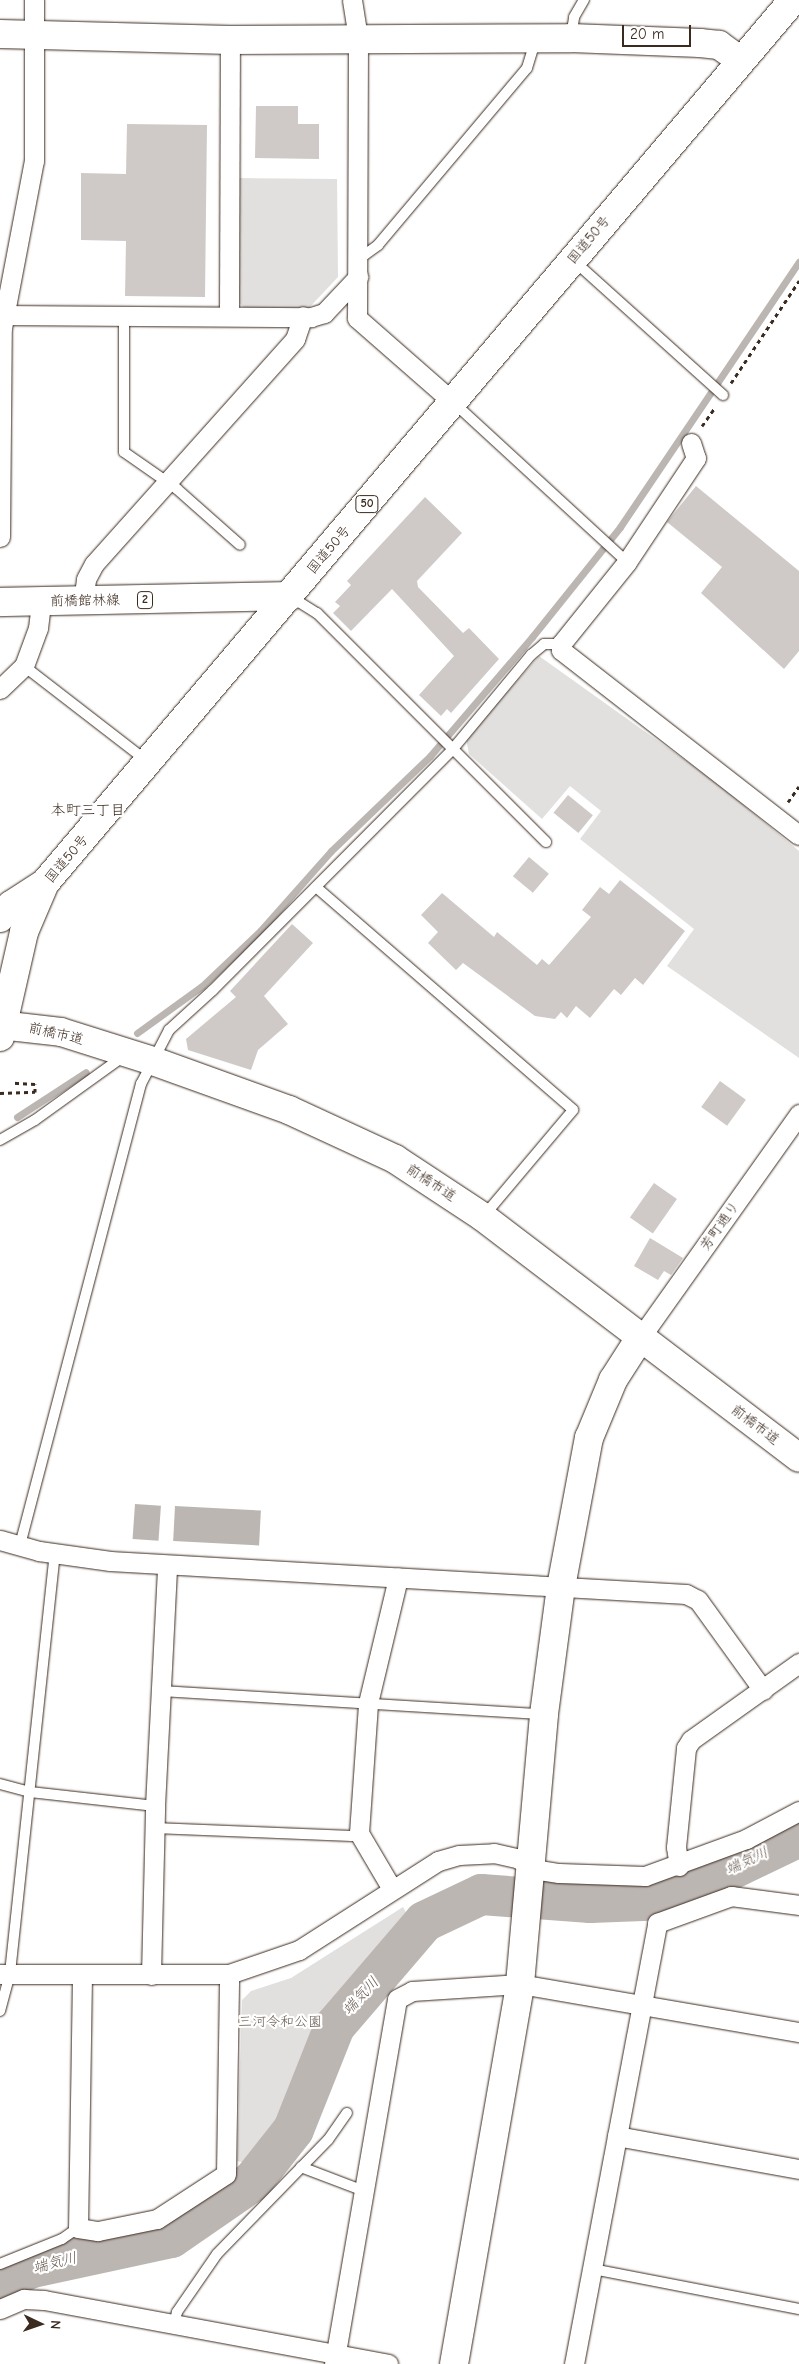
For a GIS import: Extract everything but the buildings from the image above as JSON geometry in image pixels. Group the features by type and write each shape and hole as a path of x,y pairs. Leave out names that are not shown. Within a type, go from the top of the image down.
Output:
{"main road":[{"name":"国道50号","path":"1,1029 24,932 45,883 150,763 792,0"},
{"path":"0,34 230,40 571,38 719,45 740,60"},
{"name":"前橋館林線","path":"0,602 290,596"},
{"path":"0,918 11,905 45,883"},
{"name":"前橋市道","path":"1,1029 61,1032 153,1061 289,1110 395,1160 483,1218 799,1458"},
{"path":"454,2364 520,1984 532,1874 544,1714 561,1587 589,1438 613,1380 640,1338"}],"street":[{"path":"0,537 2,328 34,161 34,0"},
{"path":"352,0 358,39 357,318 453,402"},
{"path":"229,314 230,40"},
{"path":"3,315 229,314 303,316 324,313 358,268"},
{"path":"83,601 86,578 94,564 295,339 303,316"},
{"path":"691,443 696,458 627,562 561,644 561,650 574,663 799,835"},
{"path":"0,689 24,666 38,628 41,602"},
{"name":"芳町通り","path":"640,1338 799,1114"},
{"path":"0,1540 55,1554 167,1565 694,1596 763,1690"},
{"path":"152,1975 154,1828 167,1565"},
{"path":"392,1889 358,1833 368,1703 398,1578"},
{"path":"679,1866 676,1847 686,1748 799,1663"},
{"path":"5,1974 82,1976 229,1974 299,1950 438,1861 458,1855 494,1853 519,1859 532,1874 630,1878 679,1866 746,1839 799,1810"},
{"path":"574,2364 656,1922 731,1896 799,1905"},
{"path":"82,1976 78,2228 98,2231 157,2218 226,2174 229,1974"},
{"path":"335,2359 397,1999 412,1991 520,1984 799,2032"},
{"path":"617,2136 799,2170"},
{"path":"0,2309 24,2299 44,2300 174,2324 335,2359 388,2364"}],"lane":[{"path":"571,38 574,16 584,0"},
{"path":"358,268 527,68 537,38"},
{"path":"573,259 723,395"},
{"path":"124,315 122,444 128,457 166,483 240,545"},
{"path":"453,402 627,562"},
{"path":"290,596 317,614 546,842"},
{"path":"20,1545 141,1084 169,1030 316,887 452,750 531,655 544,644 561,644"},
{"path":"24,666 150,763"},
{"path":"316,887 573,1110 483,1218"},
{"path":"0,1140 92,1082 127,1053"},
{"path":"0,2011 30,1792 55,1554"},
{"path":"162,1691 544,1714"},
{"path":"0,1784 30,1792 155,1806"},
{"path":"154,1828 352,1836 358,1833"},
{"path":"174,2324 177,2312 217,2254 301,2167 347,2113"},
{"path":"301,2167 364,2191"},
{"path":"0,2264 62,2239 78,2228"},
{"path":"593,2268 799,2308"}],"path":[{"path":"691,443 799,282"},
{"path":"0,1093 35,1092 35,1084 14,1083"}],"green space":[{"path":"237,178 337,179 338,277 308,309 245,308 236,301"},
{"path":"539,656 717,783 799,851 799,1058 667,966 694,929 580,839 601,811 570,786 542,819 469,754 466,739"},
{"name":"三河令和公園","path":"403,1907 409,1918 322,2026 294,2093 255,2165 237,2161 242,2000 251,1991 291,1978"}],"shaded area":[{"path":"135,1504 161,1506 158,1541 133,1539"},
{"path":"175,1506 261,1511 259,1545 173,1541"}],"waterway":[{"path":"137,1033 202,986 260,931 331,851 430,756 532,637 620,527 799,262"},
{"path":"17,1117 86,1072"},
{"name":"端気川","path":"0,2281 32,2267 171,2237 252,2181 293,2129 334,2026 424,1921 481,1894 590,1902 642,1900 722,1873 799,1836"}],"district":[{"name":"本町三丁目","path":"88,811"}]}
